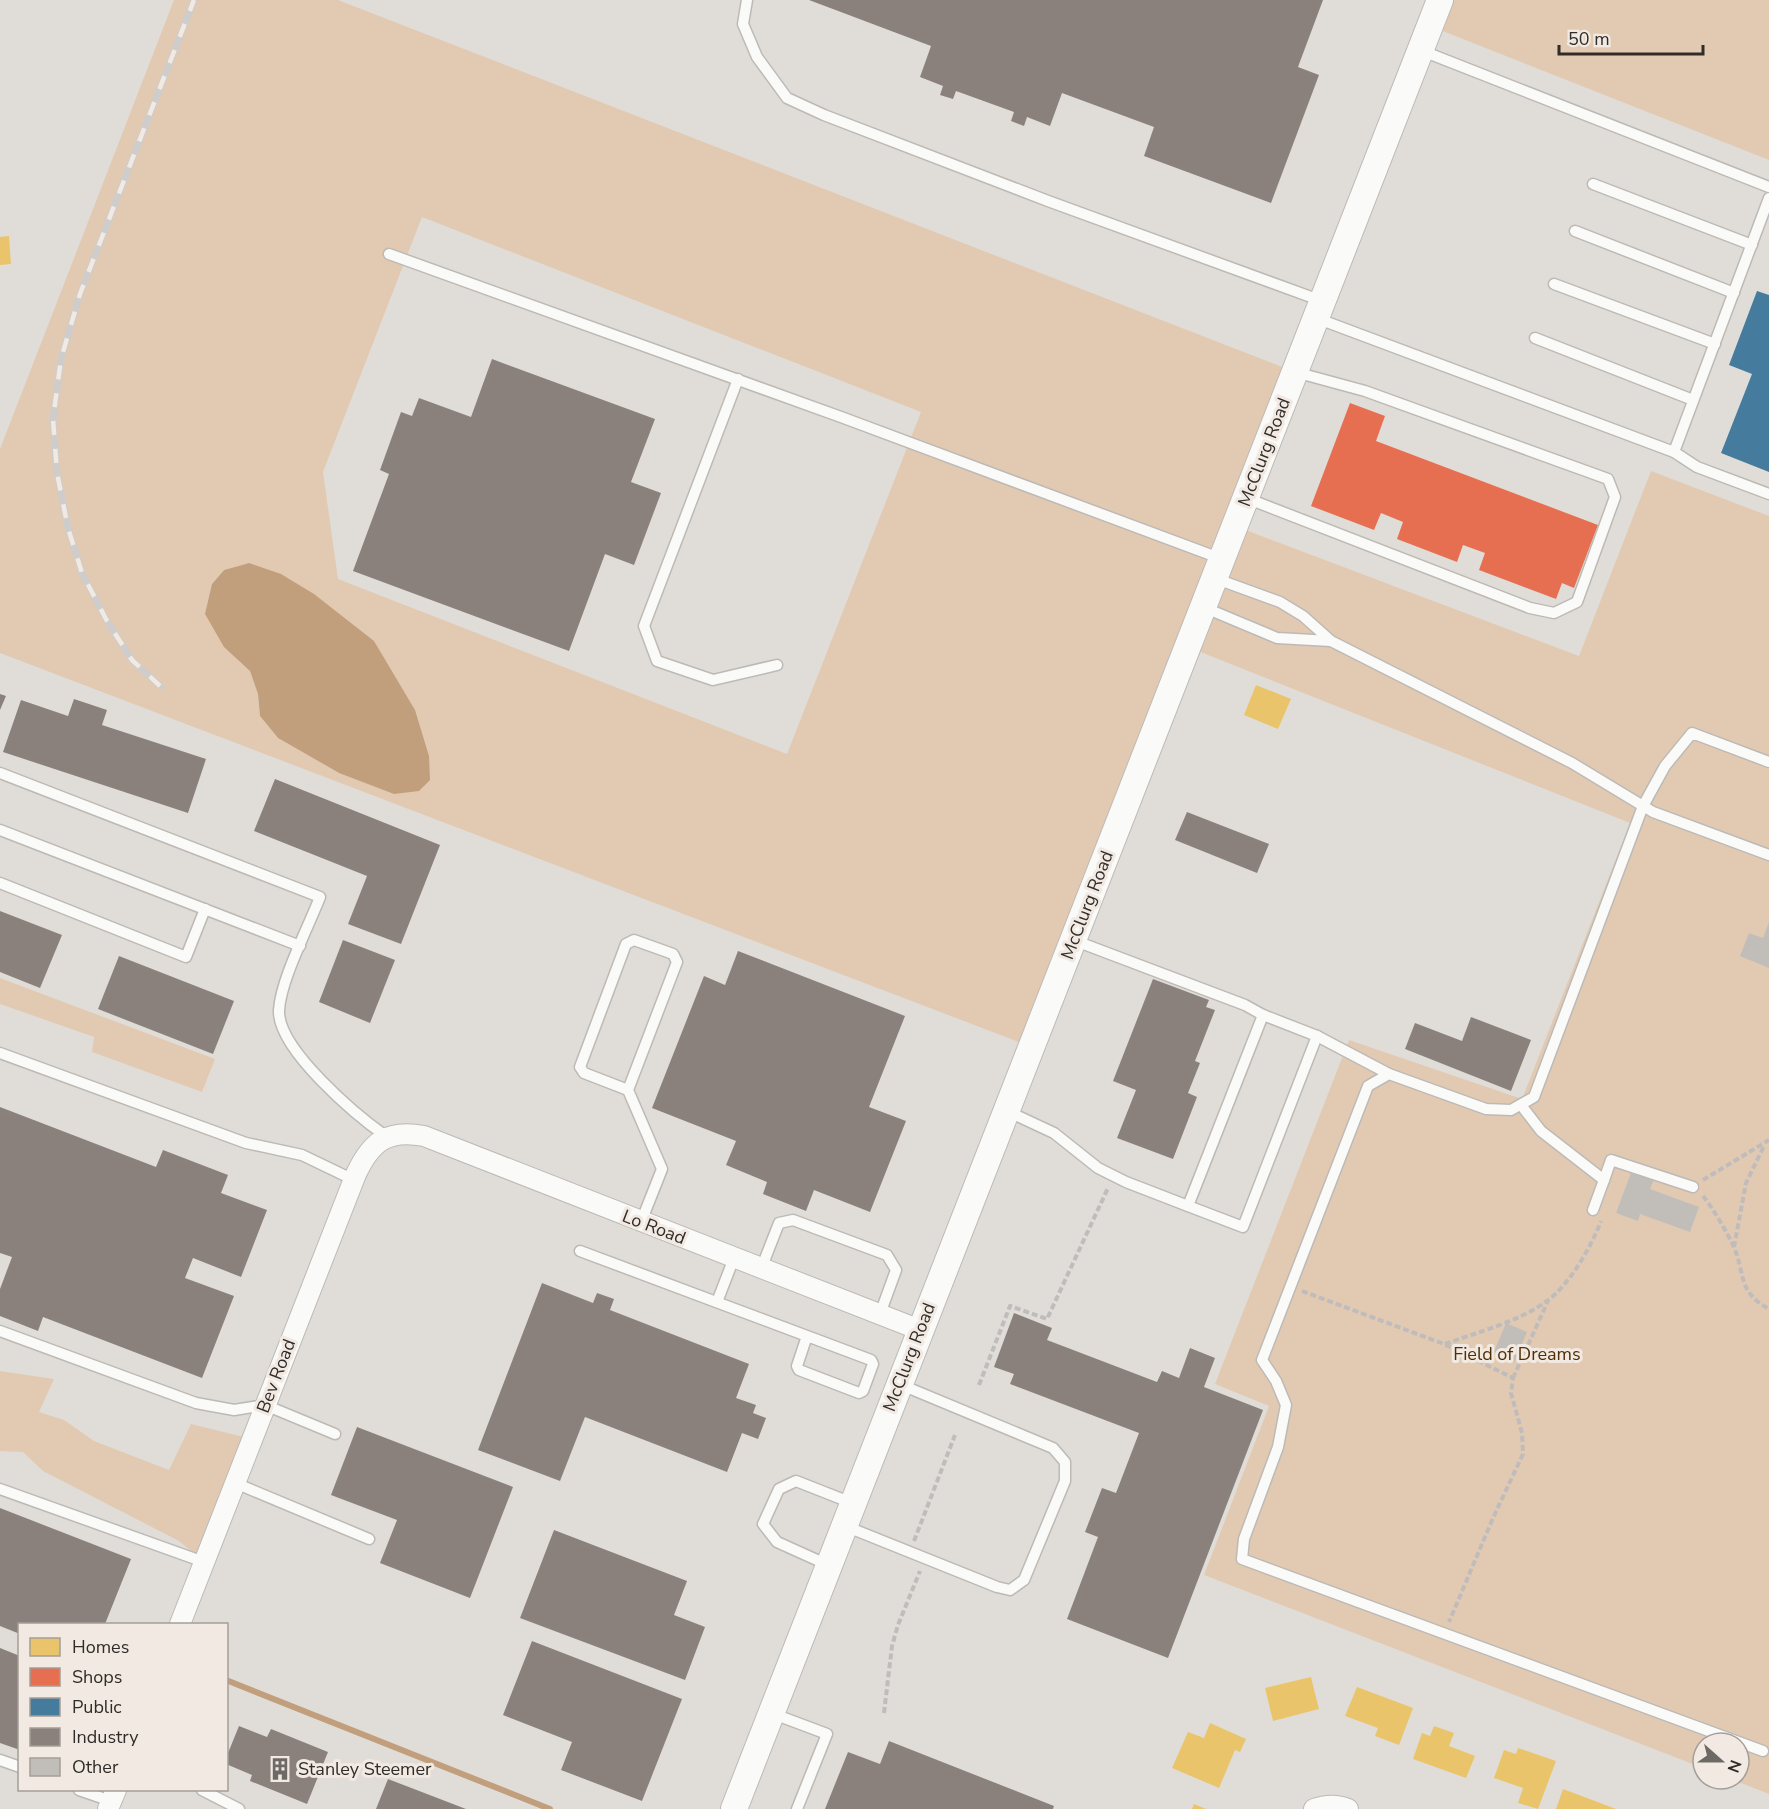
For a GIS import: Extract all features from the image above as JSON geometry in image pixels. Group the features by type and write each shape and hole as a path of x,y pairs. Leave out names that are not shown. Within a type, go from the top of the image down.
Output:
{"street":[{"name":"McClurg Road","path":"734,1809 1440,0"},
{"name":"Lo Road","path":"387,1137 406,1132 424,1136 920,1329"},
{"name":"Bev Road","path":"180,1623 354,1180 369,1150 387,1137"},
{"path":"1314,1809 1324,1806 1340,1806 1348,1809"}],"lane":[{"path":"747,0 743,24 757,57 787,98 824,116 1036,196 1674,452 1697,467 1769,495"},
{"path":"1420,50 1769,187"},
{"path":"1593,184 1752,245"},
{"path":"1674,452 1769,198"},
{"path":"1575,231 1734,293"},
{"path":"389,254 738,379 1218,568 1303,616 1331,641 1572,763 1653,812 1769,855"},
{"path":"1554,284 1715,344"},
{"path":"1535,338 1694,400"},
{"path":"1246,498 1530,608 1554,613 1577,602 1615,497 1608,479 1365,391 1295,372"},
{"path":"738,379 644,626 657,661 713,680 777,665"},
{"path":"1203,607 1277,638 1331,641"},
{"path":"1073,940 1245,1005 1263,1015 1317,1036 1389,1074 1486,1109 1511,1110 1534,1096 1642,806 1665,766 1692,733 1769,762"},
{"path":"0,773 320,897 283,988 279,1012 294,1051 363,1120 387,1137"},
{"path":"0,830 300,946"},
{"path":"0,883 186,957 205,909"},
{"path":"628,1090 584,1073 580,1066 626,944 634,940 673,954 677,962 628,1090 662,1169 641,1222"},
{"path":"1188,1206 1263,1015"},
{"path":"1006,1111 1054,1133 1098,1168 1114,1176 1243,1227 1317,1036"},
{"path":"0,1053 246,1143 302,1155 354,1180"},
{"path":"1389,1074 1368,1086 1262,1360 1276,1381 1286,1405 1278,1448 1244,1539 1242,1559 1763,1750"},
{"path":"1521,1105 1541,1131 1604,1180"},
{"path":"1593,1210 1611,1160 1693,1187"},
{"path":"761,1269 779,1223 793,1220 887,1255 896,1270 880,1314"},
{"path":"580,1251 717,1302 871,1360 873,1364 863,1392 859,1393 799,1370 796,1366 807,1336"},
{"path":"717,1302 735,1258"},
{"path":"0,1331 196,1403 234,1410 265,1405 335,1434"},
{"path":"828,1566 777,1542 763,1524 779,1489 796,1481 848,1514 997,1587 1010,1590 1024,1580 1065,1481 1065,1462 1053,1448 898,1384"},
{"path":"235,1483 369,1539"},
{"path":"0,1489 204,1562"},
{"path":"771,1713 827,1734 797,1809"},
{"path":"0,1760 18,1766"},
{"path":"83,1791 105,1797"},
{"path":"204,1791 239,1809"}],"path":[{"path":"1767,1142 1693,1187 1705,1197 1734,1247 1745,1287 1755,1300 1769,1309"},
{"path":"1734,1247 1746,1183 1767,1142"},
{"path":"979,1385 1010,1306 1047,1319 1114,1176"},
{"path":"1444,1634 1523,1454 1522,1433 1511,1394 1513,1378 1549,1300 1588,1251 1602,1217 1593,1210"},
{"path":"1290,1287 1444,1344 1513,1378"},
{"path":"1444,1344 1527,1313 1549,1300"},
{"path":"913,1543 954,1435"},
{"path":"884,1713 892,1646 905,1606 923,1564"}],"green space":[{"name":"Field of Dreams","path":"174,0 338,0 1295,372 1235,526 1579,656 1651,471 1769,516 1769,1794 1751,1787 1751,1731 1691,1731 1691,1763 1204,1575 1269,1406 1215,1384 1349,1040 1522,1099 1630,823 1188,647 1032,1047 0,653 0,449","holes":["422,217 921,412 787,754 338,579 323,472","249,563 339,773 278,738 260,716 258,694 250,671 212,584 224,570"]},
{"path":"1440,0 1769,0 1769,160 1430,26"},
{"path":"0,978 215,1059 202,1092 92,1052 94,1037 0,1004"},
{"path":"0,1371 54,1379 39,1412 64,1420 94,1441 169,1470 191,1424 252,1439 204,1562 179,1541 43,1471 23,1452 0,1451"}],"shaded area":[{"path":"249,563 281,574 314,594 374,641 415,710 429,756 430,780 419,791 394,794 339,773 278,738 260,716 258,694 250,671 224,647 205,614 212,584 224,570"}],"building: Homes":[{"path":"9,236 11,264 0,265 0,237"},
{"path":"1256,685 1291,699 1278,729 1244,715"},
{"path":"1311,1677 1319,1709 1273,1721 1265,1688"},
{"path":"1357,1687 1413,1708 1399,1745 1375,1736 1378,1728 1345,1716"},
{"path":"1210,1723 1246,1739 1240,1752 1235,1750 1219,1788 1172,1768 1188,1732 1204,1738"},
{"path":"1434,1726 1454,1733 1449,1746 1475,1756 1466,1778 1413,1759 1422,1733 1430,1736"},
{"path":"1518,1748 1556,1761 1538,1809 1518,1803 1523,1788 1494,1778 1504,1750 1516,1754"},
{"path":"1563,1789 1616,1809 1556,1809"},
{"path":"1194,1804 1206,1809 1192,1809"}],"building: Shops":[{"path":"1350,403 1385,416 1376,441 1598,525 1574,588 1562,583 1556,599 1479,570 1485,553 1463,545 1457,562 1397,539 1403,522 1381,513 1374,530 1311,506"}],"building: Public":[{"path":"1757,291 1769,295 1769,472 1721,453 1752,374 1729,365"}],"building: Industry":[{"path":"809,0 1323,0 1298,67 1319,75 1271,203 1144,156 1154,127 1062,93 1050,126 1027,117 1024,126 1011,121 1014,112 956,91 953,99 940,95 943,86 920,77 931,46"},
{"path":"492,359 655,419 631,482 661,493 634,565 605,554 569,651 353,571 389,474 380,470 401,412 412,416 419,398 471,417"},
{"path":"0,694 6,696 0,710"},
{"path":"74,699 107,710 102,725 206,759 188,813 3,752 21,700 68,716"},
{"path":"275,779 440,845 401,944 348,924 367,876 254,831"},
{"path":"1187,812 1269,844 1257,873 1175,840"},
{"path":"0,911 62,935 40,988 0,972"},
{"path":"343,940 395,960 370,1023 319,1002"},
{"path":"738,951 905,1016 869,1107 906,1121 870,1212 814,1190 806,1211 763,1194 767,1182 726,1165 736,1141 652,1108 704,976 725,985"},
{"path":"119,956 234,1001 213,1054 98,1009"},
{"path":"1153,979 1209,1000 1206,1007 1215,1010 1195,1061 1200,1063 1188,1093 1197,1097 1173,1159 1117,1138 1136,1090 1113,1081"},
{"path":"1471,1017 1531,1040 1511,1091 1405,1049 1415,1023 1462,1041"},
{"path":"0,1107 156,1167 163,1150 228,1175 221,1193 267,1210 241,1277 193,1258 185,1278 234,1296 202,1378 43,1317 38,1331 0,1316 0,1289 12,1257 0,1253"},
{"path":"542,1283 593,1303 597,1293 614,1299 610,1310 749,1364 736,1398 756,1405 753,1413 766,1418 758,1439 742,1433 727,1472 585,1417 560,1481 478,1450"},
{"path":"1014,1313 1052,1328 1047,1340 1157,1382 1162,1371 1179,1378 1190,1348 1215,1358 1204,1387 1263,1410 1168,1658 1067,1619 1098,1537 1085,1532 1102,1488 1116,1493 1139,1433 1010,1384 1014,1374 994,1367"},
{"path":"357,1427 513,1487 470,1598 380,1563 397,1520 331,1495"},
{"path":"0,1508 131,1559 105,1623 18,1623 18,1633 0,1626"},
{"path":"554,1530 687,1581 674,1615 705,1627 685,1680 520,1618"},
{"path":"532,1641 682,1699 642,1801 561,1770 572,1742 503,1715"},
{"path":"0,1648 18,1655 18,1749 0,1743"},
{"name":"Stanley Steemer","path":"239,1726 267,1737 271,1729 328,1752 307,1804 250,1781 252,1775 228,1765 228,1753"},
{"path":"889,1741 1054,1806 1053,1809 825,1809 848,1752 880,1764"},
{"path":"388,1779 466,1809 376,1809"}],"building: Other":[{"path":"1769,922 1769,968 1740,956 1749,933 1763,938"},
{"path":"1632,1170 1654,1179 1650,1189 1699,1207 1690,1232 1640,1214 1638,1221 1616,1213"},
{"path":"1506,1323 1527,1332 1514,1363 1493,1354"}],"waterway":[{"path":"228,1681 550,1809"}],"railway":[{"path":"160,686 132,660 107,621 82,573 68,528 57,473 53,419 61,359 80,294 194,0"}],"place":[{"name":"Stanley Steemer","path":"280,1769"}]}
